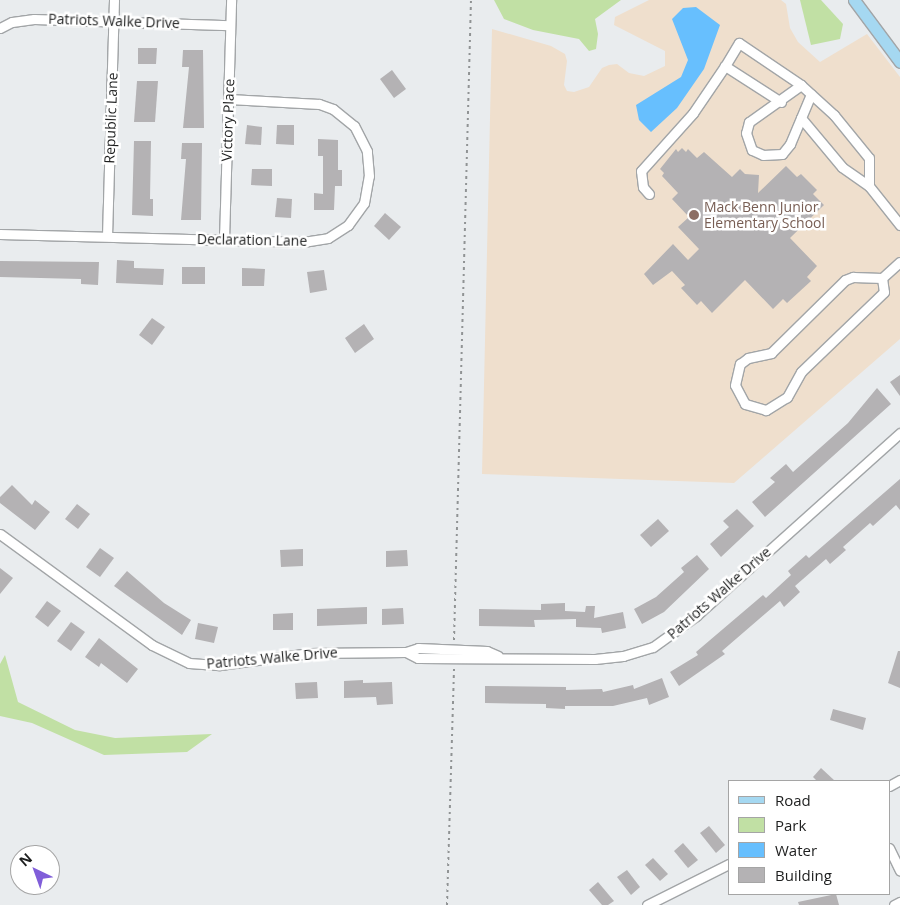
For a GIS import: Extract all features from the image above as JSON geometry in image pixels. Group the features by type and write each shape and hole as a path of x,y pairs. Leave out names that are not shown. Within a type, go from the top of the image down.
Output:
{"main road":[{"path":"854,0 900,62"}],"street":[{"name":"Republic Lane","path":"107,236 114,0"},
{"name":"Victory Place","path":"224,240 231,0"},
{"name":"Patriots Walke Drive","path":"0,28 29,19 230,25"},
{"path":"649,194 643,187 642,171 693,113 739,43 801,85 834,115 869,158 869,186"},
{"path":"725,66 780,102"},
{"path":"801,85 780,102 749,122 746,133 752,150 763,155 782,154 790,144 811,94"},
{"name":"Declaration Lane","path":"0,234 303,242 328,238 348,225 358,214 364,203 370,176 369,162 362,138 354,126 332,109 301,102 229,99"},
{"path":"801,118 842,167 869,186 900,225"},
{"path":"882,278 884,292 801,372 787,397 766,410 746,404 735,385 740,364 748,358 771,353 845,280 852,277 882,278 900,262"},
{"name":"Patriots Walke Drive","path":"406,652 418,658 486,660 498,656 608,658 652,647 686,625 900,432"},
{"name":"Patriots Walke Drive","path":"0,534 152,645 189,663 220,665 331,651 406,652 418,648 487,651 498,656"},
{"path":"890,850 900,870"},
{"path":"647,905 728,864"},
{"path":"894,905 900,902"}],"path":[{"path":"454,649 471,0"},
{"path":"447,905 454,659"}],"shaded area":[{"name":"Mack Benn Junior Elementary School","path":"649,0 781,0 786,4 790,28 798,42 820,62 867,34 900,77 900,339 734,483 482,474 492,29 551,46 565,54 567,61 564,85 567,91 574,92 589,87 602,68 609,65 617,64 629,73 644,76 665,66 665,51 614,25 615,17"}],"green space":[{"path":"494,0 621,0 595,19 598,34 596,49 589,51 579,39 533,30 504,19"},
{"path":"800,0 821,0 843,24 840,39 811,45"},
{"path":"5,655 18,702 75,730 115,738 212,734 187,752 104,755 32,723 0,716 0,664"}],"water":[{"path":"696,7 720,25 704,69 677,108 651,132 639,120 636,105 681,77 688,60 672,19 683,8"}],"building":[{"path":"138,48 157,48 156,64 138,64"},
{"path":"183,50 203,50 204,128 183,128 189,67 182,67"},
{"path":"392,70 406,89 394,98 380,79"},
{"path":"137,81 158,81 155,122 134,122"},
{"path":"247,125 262,127 261,145 245,144"},
{"path":"277,125 294,125 294,145 276,144"},
{"path":"318,139 338,140 338,170 342,170 342,186 335,186 334,210 314,210 314,193 323,194 323,156 318,156"},
{"path":"134,141 151,141 150,199 153,199 153,216 132,215"},
{"path":"182,143 202,143 201,220 181,220 186,159 181,159"},
{"path":"682,148 686,152 688,149 697,158 704,152 732,177 740,169 745,174 759,175 758,193 786,166 797,177 801,174 817,190 813,194 824,205 790,238 817,266 807,277 811,281 787,303 783,299 773,309 745,280 712,313 701,301 697,305 681,288 685,285 672,271 653,285 644,274 673,244 688,260 699,249 678,227 689,217 672,199 678,193 662,176 664,173 660,169 676,149 678,152"},
{"path":"252,169 272,169 272,186 251,185"},
{"path":"277,198 292,199 291,218 275,217"},
{"path":"385,213 401,227 389,240 374,226"},
{"path":"117,260 134,261 134,268 164,269 163,285 116,283"},
{"path":"0,261 99,262 98,285 81,284 81,279 0,277"},
{"path":"182,267 205,267 205,284 182,284"},
{"path":"242,268 265,269 264,286 242,286"},
{"path":"324,270 327,290 310,293 307,272"},
{"path":"152,318 165,327 152,345 139,335"},
{"path":"364,324 374,339 355,353 345,338"},
{"path":"900,375 900,396 890,382"},
{"path":"877,388 891,404 765,517 752,502 775,482 770,478 786,464 793,472 848,423"},
{"path":"900,479 900,510 896,505 873,526 870,523 843,547 846,550 830,564 826,559 795,586 800,592 784,607 780,601 722,651 725,654 679,686 670,672 698,655 696,652 763,595 766,598 791,575 788,571 806,555 809,558"},
{"path":"12,485 32,505 35,500 50,512 35,530 0,503 0,497"},
{"path":"77,504 90,514 78,529 65,519"},
{"path":"737,509 754,526 721,557 710,544 729,527 723,521"},
{"path":"658,519 669,531 651,547 640,535"},
{"path":"100,548 114,558 100,577 86,567"},
{"path":"303,549 303,566 281,567 280,550"},
{"path":"407,550 408,566 386,567 386,551"},
{"path":"697,555 709,569 664,612 642,624 634,609 656,597 684,572 681,568"},
{"path":"0,568 13,578 0,594"},
{"path":"127,571 164,603 191,620 182,635 114,586"},
{"path":"47,601 61,611 48,627 35,617"},
{"path":"565,603 565,611 585,612 586,606 595,606 594,618 623,612 626,628 602,633 601,628 576,627 576,619 534,620 535,627 479,626 479,609 541,610 541,604"},
{"path":"367,607 367,624 317,626 317,609"},
{"path":"403,608 404,624 382,625 382,609"},
{"path":"293,613 293,630 273,630 273,614"},
{"path":"71,622 85,632 71,651 57,641"},
{"path":"198,623 218,627 214,643 195,639"},
{"path":"99,638 138,669 127,683 101,663 99,667 85,657"},
{"path":"898,651 900,651 900,688 888,683"},
{"path":"662,678 669,697 649,705 647,698 613,706 565,706 565,709 546,708 546,704 485,703 485,686 566,687 566,690 602,689 603,692 633,685 634,689"},
{"path":"363,680 363,683 392,682 393,704 377,705 376,697 344,698 344,681"},
{"path":"317,682 318,698 296,699 295,683"},
{"path":"833,709 866,718 863,730 830,720"},
{"path":"821,768 834,780 816,780 813,777"},
{"path":"709,826 725,845 716,853 700,833"},
{"path":"683,843 698,860 688,868 674,851"},
{"path":"653,858 668,874 660,881 645,865"},
{"path":"627,870 640,887 631,895 617,877"},
{"path":"598,882 614,901 608,905 602,905 589,890"},
{"path":"836,895 839,905 799,905 798,902"}],"place":[{"name":"Mack Benn Junior Elementary School","path":"694,215"}]}
